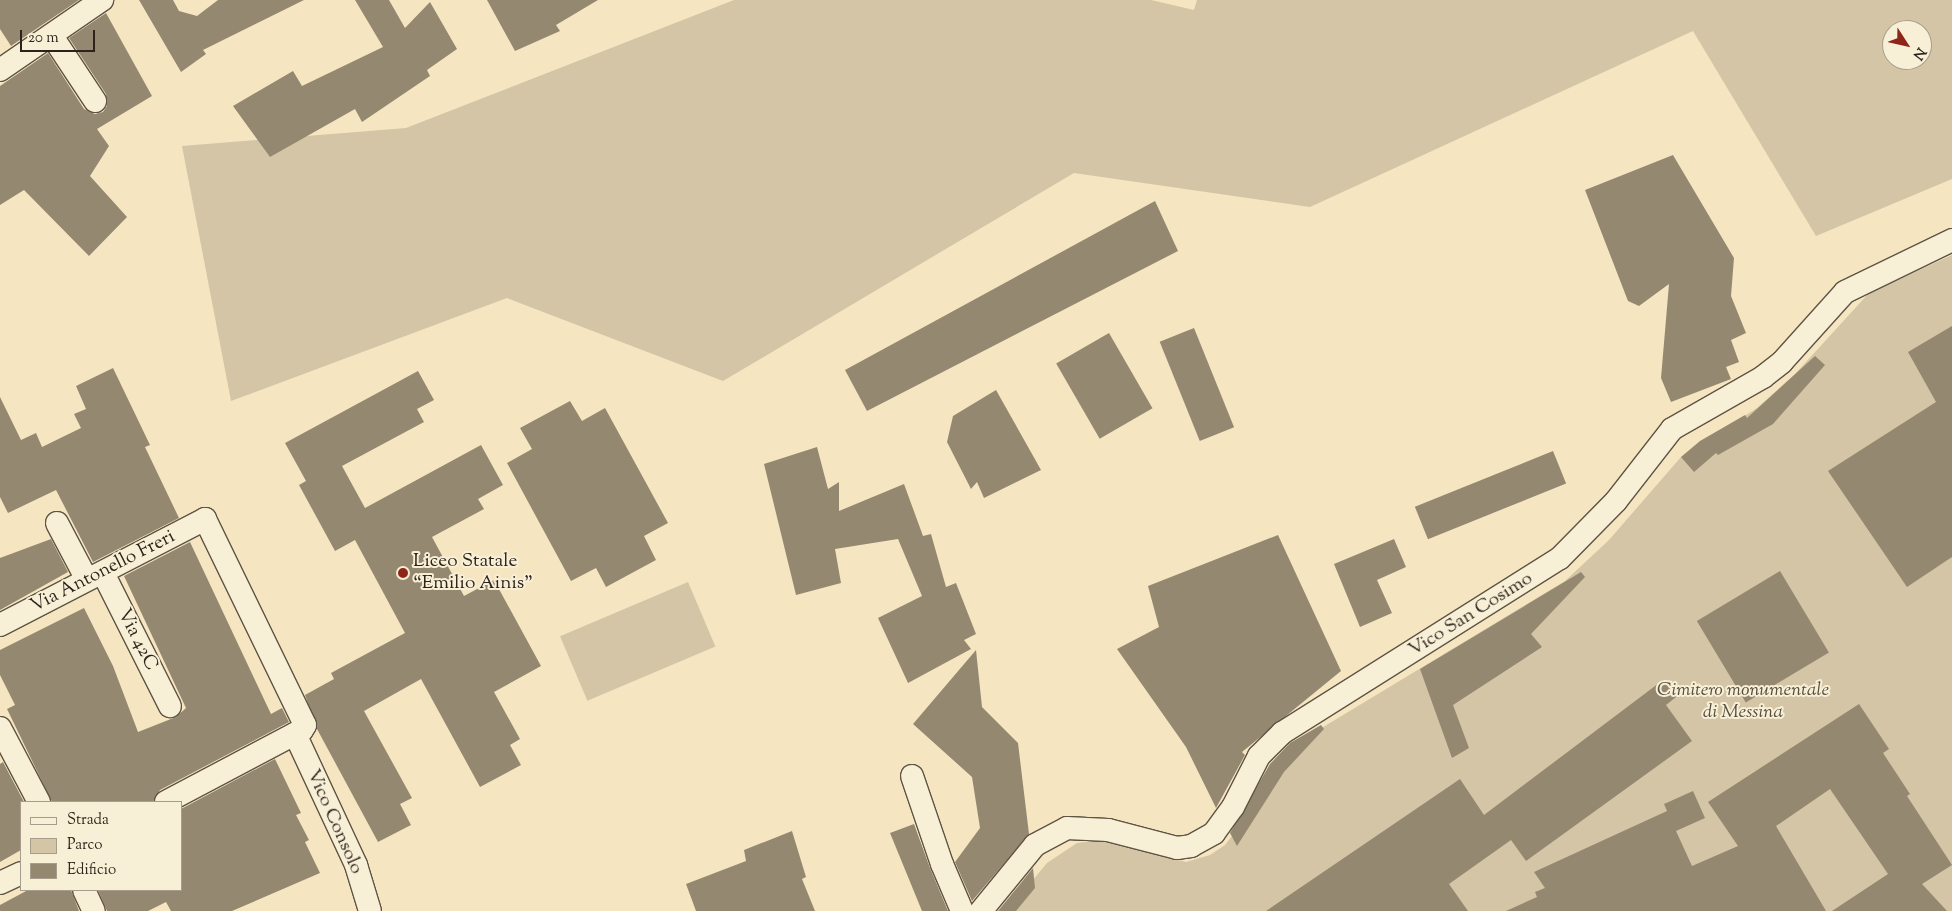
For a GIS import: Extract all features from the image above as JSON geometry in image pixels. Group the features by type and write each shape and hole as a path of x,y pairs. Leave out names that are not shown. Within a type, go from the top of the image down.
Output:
{"street":[{"path":"0,70 102,0"},
{"path":"52,36 95,101"},
{"name":"Vico San Cosimo","path":"981,911 1035,845 1067,828 1108,830 1177,848 1191,846 1214,833 1234,807 1255,762 1282,733 1560,558 1616,501 1672,429 1763,377 1782,362 1845,292 1952,240"},
{"name":"Via Antonello Freri","path":"0,625 205,519 305,724 295,734"},
{"name":"Via 42C","path":"58,522 95,576 170,706"},
{"path":"0,728 38,801"},
{"path":"168,801 295,734"},
{"name":"Vico Consolo","path":"295,734 356,865 370,911"},
{"path":"912,776 942,864 962,911"},
{"path":"0,883 20,873"},
{"path":"84,891 94,911"}],"green space":[{"path":"734,0 1151,0 1194,10 1197,0 1952,0 1952,179 1816,236 1693,31 1310,207 1074,173 723,381 507,298 231,401 182,146 406,128"},
{"name":"Cimitero monumentale di Messina","path":"1952,255 1952,911 1007,911 1047,863 1077,843 1102,840 1186,862 1210,855 1225,845 1310,735 1565,581 1609,540 1681,457 1757,408 1795,374 1869,293"},
{"path":"688,582 715,646 587,701 560,636"}],"building":[{"path":"0,0 79,0 11,46 0,29"},
{"path":"139,0 173,0 179,11 197,16 218,0 304,0 203,50 206,54 181,72"},
{"path":"355,0 389,0 405,28 430,2 457,49 427,70 430,76 362,122 355,109 270,157 233,106 293,71 302,86 383,47"},
{"path":"487,0 598,0 556,25 560,31 515,51"},
{"path":"106,13 152,96 97,129 109,146 90,176 127,217 89,256 24,190 0,205 0,86 48,53 84,109 95,114 103,112 107,106 106,94 69,38"},
{"path":"1673,155 1734,258 1731,296 1746,333 1731,340 1739,362 1726,367 1731,379 1671,402 1661,378 1669,284 1639,306 1628,301 1585,190"},
{"path":"1155,201 1178,251 867,411 845,370"},
{"path":"1952,326 1952,557 1907,587 1828,471 1936,402 1908,352"},
{"path":"1194,328 1234,427 1200,441 1160,342"},
{"path":"1109,333 1152,408 1100,439 1056,364"},
{"path":"1815,356 1825,365 1773,424 1718,455 1716,453 1694,472 1681,457 1700,441 1745,415 1747,418"},
{"path":"113,368 150,445 145,447 179,518 93,562 56,490 8,513 0,497 0,397 21,440 36,433 42,447 81,428 74,414 86,409 76,386"},
{"path":"418,371 434,400 417,409 424,422 342,466 365,508 481,445 503,485 478,499 484,509 432,537 464,596 494,580 541,666 494,692 520,739 510,745 521,765 480,787 421,679 364,711 412,798 400,804 411,825 378,842 317,729 305,695 334,679 331,673 405,633 355,540 335,551 299,485 306,481 285,443"},
{"path":"996,390 1041,470 984,498 977,482 971,489 947,442 953,416"},
{"path":"570,401 582,421 605,408 668,523 644,536 656,560 606,587 596,568 571,581 507,463 532,449 520,428"},
{"path":"817,447 828,489 839,482 839,511 904,484 923,536 931,534 946,587 956,583 976,634 964,640 971,649 908,683 878,618 922,596 898,539 835,549 841,583 796,595 764,464"},
{"path":"1553,451 1566,483 1428,539 1415,507"},
{"path":"1278,535 1341,671 1242,752 1245,755 1216,808 1186,747 1117,649 1159,627 1148,586"},
{"path":"51,539 68,572 0,610 0,558"},
{"path":"1394,539 1406,567 1377,580 1392,613 1360,627 1334,564"},
{"path":"190,542 271,714 282,708 289,722 160,790 154,801 52,801 7,709 15,705 0,675 0,650 84,608 113,666 138,732 176,717 186,708 124,576"},
{"path":"1780,571 1829,652 1746,702 1697,621"},
{"path":"1581,572 1585,577 1531,634 1542,647 1453,705 1469,748 1452,758 1420,669"},
{"path":"976,650 982,707 1018,743 1029,834 972,901 955,862 980,828 972,777 913,724"},
{"path":"1663,680 1676,697 1666,705 1692,741 1526,861 1511,840 1449,884 1468,911 1266,911 1460,779 1484,815"},
{"path":"1859,704 1889,749 1883,753 1910,794 1907,796 1952,865 1922,884 1947,911 1832,911 1888,874 1830,789 1776,826 1826,911 1506,911 1537,897 1535,892 1545,888 1534,872 1667,811 1664,804 1693,791 1705,818 1676,831 1692,866 1738,846 1708,802"},
{"path":"1321,725 1324,729 1284,772 1237,846 1230,833 1270,764 1290,743"},
{"path":"275,759 301,813 296,815 309,840 305,842 320,873 232,911 171,911 166,902 148,911 107,911 98,891 182,891 182,808"},
{"path":"3,762 23,801 20,801 20,851 0,862 0,764"},
{"path":"914,824 948,911 922,911 890,833"},
{"path":"792,831 806,877 802,879 815,911 696,911 686,884 746,861 744,850"},
{"path":"1033,868 1035,888 1016,911 998,911"},
{"path":"26,891 71,891 79,911 0,911 0,905"}],"place":[{"name":"Liceo Statale “Emilio Ainis”","path":"403,573"}]}
